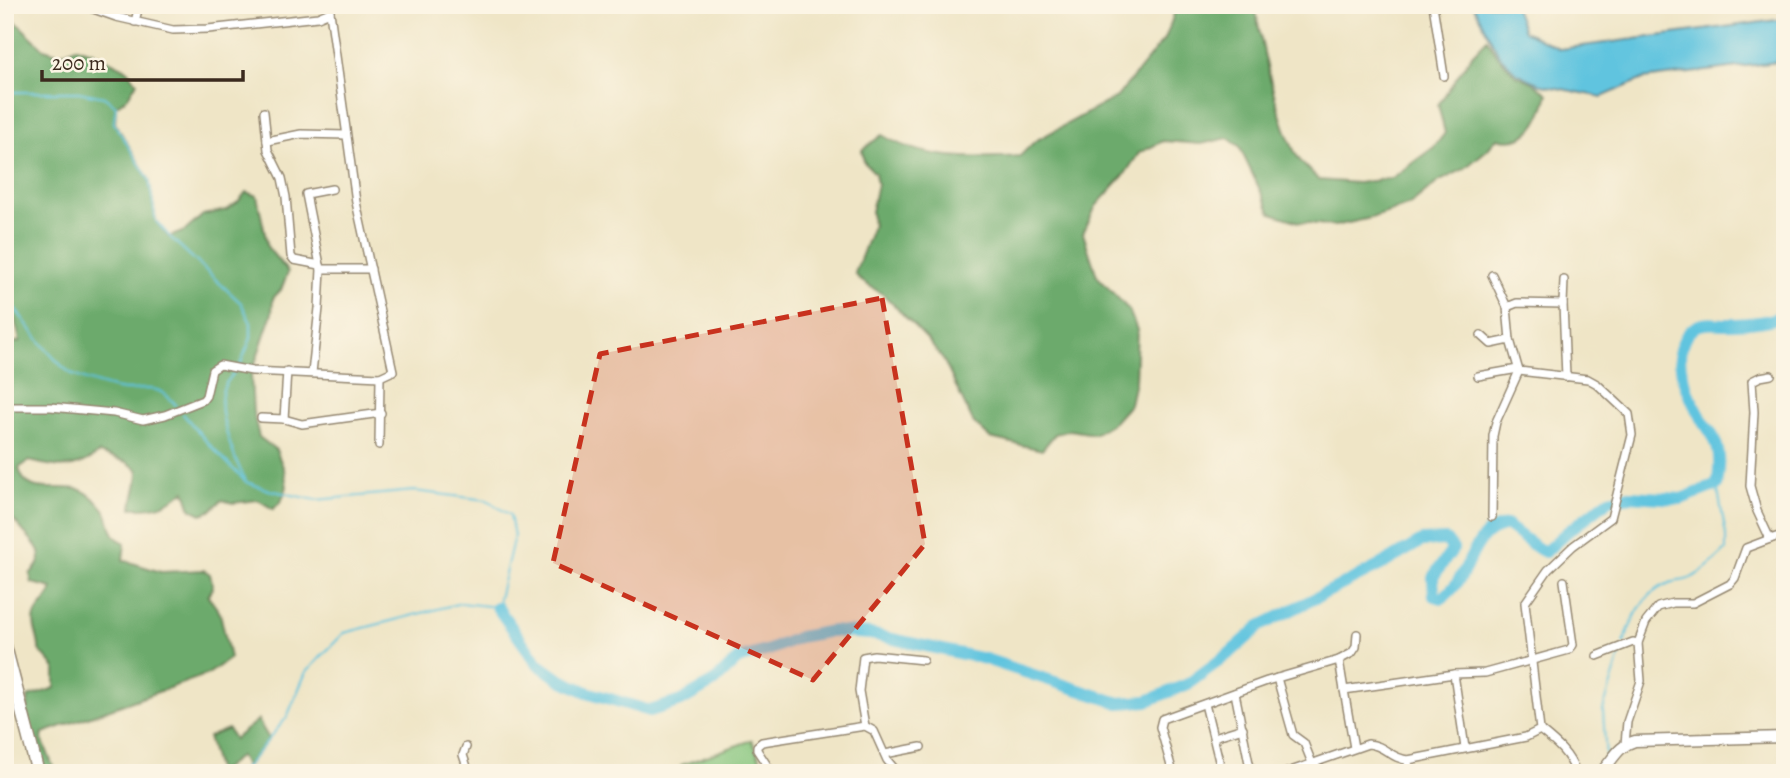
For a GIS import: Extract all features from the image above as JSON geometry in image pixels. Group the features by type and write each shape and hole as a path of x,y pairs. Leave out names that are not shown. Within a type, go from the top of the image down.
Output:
{"main road":[{"path":"5,646 38,773"}],"street":[{"path":"5,407 51,407 114,413 142,420 165,415 203,400 212,370 217,366 252,371 380,377 390,373 393,368 356,202 330,9 318,17 169,30 82,5"},
{"path":"135,22 139,5"},
{"path":"1433,5 1444,76"},
{"path":"264,112 271,158 282,178 289,215 292,258 320,267 371,269"},
{"path":"267,141 301,134 346,135"},
{"path":"312,373 320,267 306,194 332,189"},
{"path":"1492,275 1507,307 1510,340 1519,370 1496,422 1493,436 1492,517"},
{"path":"1564,280 1566,377"},
{"path":"1507,307 1517,303 1563,304"},
{"path":"1481,334 1491,344 1510,340"},
{"path":"1478,376 1519,370 1592,381 1629,414 1632,435 1611,518 1573,546 1548,570 1527,599 1540,730 1565,751 1572,760 1576,773"},
{"path":"284,419 287,371"},
{"path":"1770,539 1757,511 1749,474 1753,449 1752,381 1771,375"},
{"path":"380,377 380,445"},
{"path":"261,418 284,419 302,424 381,413"},
{"path":"1625,744 1627,722 1642,681 1638,643 1646,622 1655,609 1668,603 1693,603 1730,584 1735,578 1746,548 1785,534"},
{"path":"1344,690 1454,674 1485,673 1566,652 1572,648 1564,581"},
{"path":"1173,773 1160,727 1163,719 1277,678 1339,660 1352,653 1356,647 1357,634"},
{"path":"1597,656 1623,645 1638,643"},
{"path":"865,726 859,691 863,656 923,660"},
{"path":"1339,660 1354,748"},
{"path":"1454,674 1465,748"},
{"path":"1277,678 1293,735 1304,743 1312,763"},
{"path":"1235,693 1251,773"},
{"path":"1205,704 1222,773"},
{"path":"772,773 757,750 757,746 762,742 865,726 874,732 898,773"},
{"path":"1214,737 1243,728"},
{"path":"1285,773 1363,745 1377,745 1396,758 1408,760 1526,737 1540,730"},
{"path":"1600,773 1625,744 1635,741 1785,737"},
{"path":"466,747 463,755 469,773"},
{"path":"885,754 921,747"},
{"path":"1408,760 1409,773"}],"highlighted area":[{"path":"882,298 925,544 813,680 553,563 600,354"}],"green space":[{"path":"5,5 12,6 13,19 44,49 60,54 76,47 92,52 125,68 137,82 128,97 116,106 115,123 149,179 156,221 169,237 185,231 203,215 226,210 246,192 257,196 268,248 288,272 281,290 273,298 272,313 251,375 253,412 259,437 276,450 284,469 287,487 281,502 273,509 258,500 233,503 222,500 210,511 201,514 191,509 185,491 160,505 132,508 138,470 127,462 99,453 74,466 58,467 29,461 19,468 28,484 45,488 73,488 95,499 106,512 114,534 125,543 123,560 161,572 204,570 210,574 213,588 208,596 220,613 230,658 208,674 43,733 42,740 55,773 38,773 25,710 28,707 28,697 55,688 55,668 39,650 34,624 37,612 52,588 32,583 30,574 39,562 39,552 34,542 5,514 5,345 20,341 14,316 5,308"},
{"path":"1177,5 1255,5 1266,61 1283,124 1299,159 1319,180 1358,183 1392,178 1434,147 1445,133 1438,105 1472,55 1487,39 1516,75 1533,82 1548,94 1537,122 1525,135 1508,140 1497,138 1464,169 1438,182 1410,205 1335,226 1299,222 1271,213 1239,146 1228,138 1201,144 1163,141 1139,153 1125,174 1096,206 1083,233 1097,276 1129,310 1137,330 1135,381 1130,404 1114,422 1094,434 1070,430 1055,434 1042,450 990,438 973,422 944,361 926,338 884,295 860,280 855,273 873,226 871,212 877,184 875,173 864,162 862,150 882,135 914,149 949,156 1020,156 1035,141 1117,97 1166,37"},
{"path":"258,720 269,739 246,767 240,756 218,773 208,737 228,729 234,739"},
{"path":"752,740 766,773 685,773 681,765"}],"water":[{"path":"1473,5 1514,5 1524,31 1560,49 1785,19 1785,61 1643,79 1602,97 1542,85 1517,73 1499,55"}],"waterway":[{"path":"5,92 79,92 104,97 116,106 114,123 149,179 156,221 241,303 251,323 251,338 240,365"},
{"path":"5,296 46,349 72,374 118,389 154,389 176,405"},
{"path":"497,607 538,664 559,679 587,692 650,711 681,701 714,682 738,659 799,637 832,631 870,634 985,659 1119,703 1147,701 1188,684 1260,626 1379,566 1422,541 1446,540 1453,549 1433,577 1434,596 1442,598 1457,582 1484,537 1494,529 1506,525 1545,552 1609,500 1630,496 1681,499 1717,485 1720,464 1718,448 1682,375 1681,348 1686,337 1699,325 1756,322 1785,315"},
{"path":"234,373 224,387 222,408 227,434 245,480"},
{"path":"183,414 246,482 316,500 414,491 487,500 510,515 514,536 497,607 461,603 344,633 306,672 287,717 241,773"},
{"path":"1624,643 1635,617 1651,594 1667,584 1687,580 1698,574 1726,550 1717,485"},
{"path":"1606,759 1603,710 1622,649"}]}
